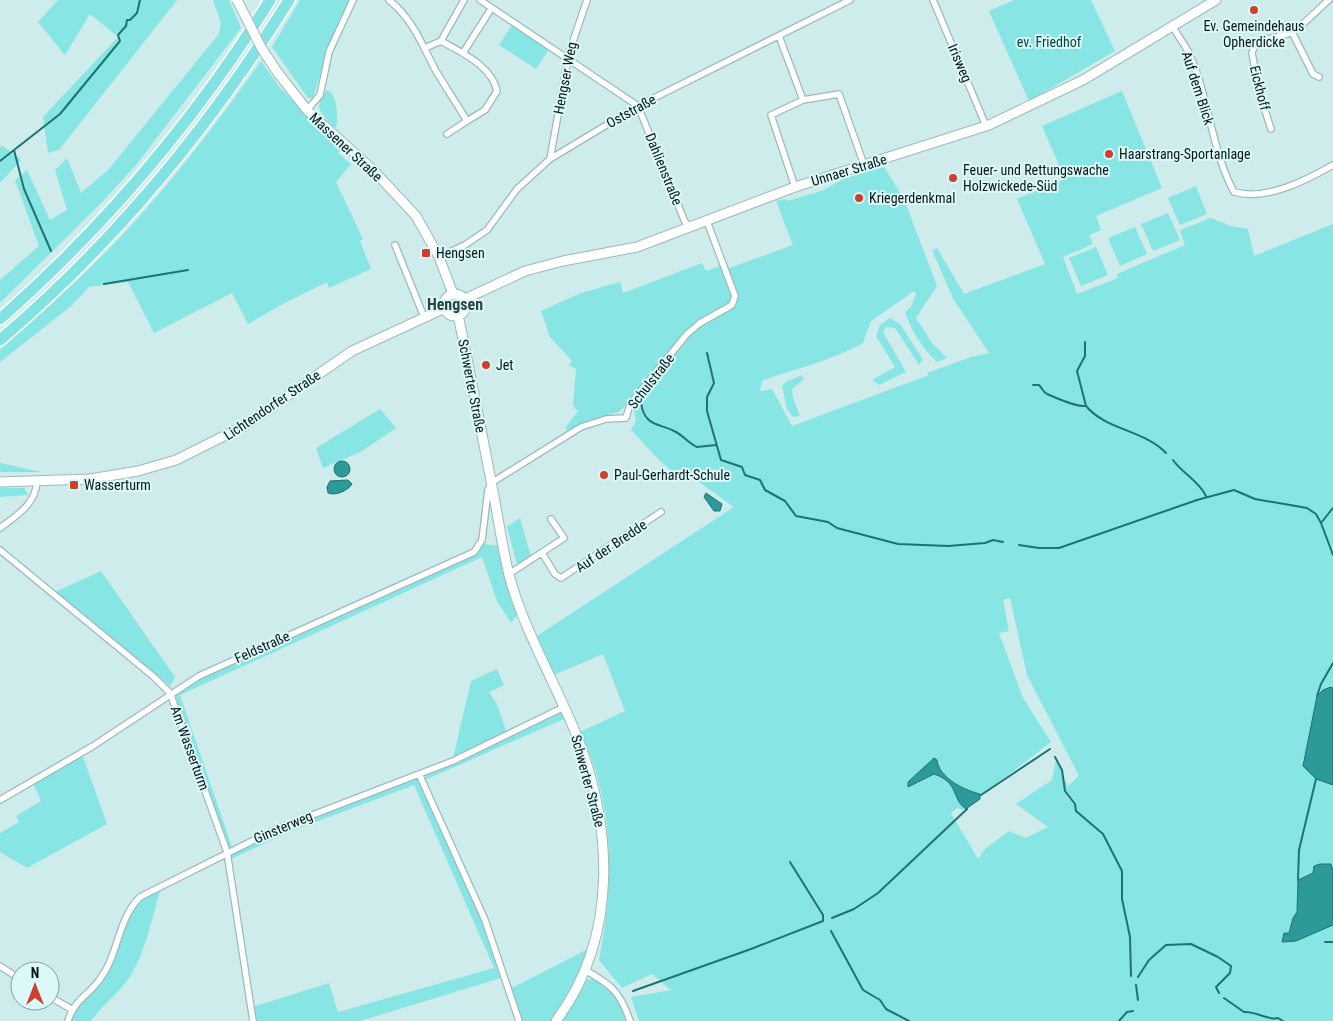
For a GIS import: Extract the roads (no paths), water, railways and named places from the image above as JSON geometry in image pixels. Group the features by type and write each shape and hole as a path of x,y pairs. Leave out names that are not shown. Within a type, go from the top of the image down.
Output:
{"highway":[{"path":"0,319 70,253 154,161 196,109 270,0"},
{"path":"0,340 82,264 166,171 214,110 289,0"}],"main road":[{"name":"Massener Straße","path":"237,0 262,49 307,110 399,196 421,223 439,257 453,294"},
{"name":"Unnaer Straße","path":"465,299 525,271 563,261 625,250 795,187 986,126 1060,93 1216,0"},
{"path":"453,294 459,294 465,299 466,308 458,315 449,314 445,308 445,301 453,294"},
{"name":"Lichtendorfer Straße","path":"0,482 82,480 122,474 161,465 189,455 244,426 352,351 445,308"},
{"name":"Schwerter Straße","path":"458,315 509,574 529,633 564,707 590,778 602,829 605,858 602,912 594,946 585,970 556,1021"}],"street":[{"path":"307,110 320,95 329,52 353,0"},
{"path":"389,0 411,22 442,82 467,121"},
{"path":"425,48 441,41 464,0"},
{"path":"480,0 638,106"},
{"name":"Hengser Weg","path":"550,158 568,58 587,0"},
{"name":"Oststraße","path":"439,257 487,230 518,190 550,158 638,106 850,0"},
{"name":"Irisweg","path":"933,0 986,126"},
{"name":"Eickhoff","path":"1270,129 1260,95 1252,54 1253,47 1258,42 1292,32 1329,0"},
{"path":"463,54 489,12"},
{"name":"Auf dem Blick","path":"1173,27 1188,52 1195,70 1222,163 1234,192 1247,196 1258,195 1315,175 1333,165"},
{"path":"1292,32 1313,74 1319,77"},
{"path":"780,36 803,100"},
{"path":"441,41 485,68 496,84 498,91 485,110 447,134"},
{"path":"795,187 771,115 803,100 839,94 864,166"},
{"name":"Dahlienstraße","path":"638,106 685,222 689,226"},
{"name":"Schulstraße","path":"491,483 580,427 606,418 626,418 630,404 687,334 700,323 732,305 735,296 708,224"},
{"path":"395,246 424,317"},
{"path":"0,528 30,503 36,491 37,482"},
{"name":"Feldstraße","path":"0,800 93,746 198,676 474,552 482,540 488,490 491,483"},
{"name":"Auf der Bredde","path":"542,553 555,574 562,578 661,512"},
{"path":"509,574 564,538 551,519"},
{"name":"Am Wasserturm","path":"0,550 154,677 170,693 226,852 253,1021"},
{"name":"Ginsterweg","path":"68,1021 71,1010 100,980 106,970 126,916 132,905 140,897 226,852 276,829 453,761 564,707"},
{"path":"419,774 485,920 519,1021"},
{"path":"585,970 608,983 618,993 630,1021"},
{"path":"60,1003 71,1010"}],"waterway":[{"path":"0,161 60,114 120,41 118,35 126,26 127,20 130,20 137,13 140,0"},
{"path":"14,150 24,189 51,251"},
{"path":"104,284 188,270"},
{"path":"1085,342 1085,356 1077,371 1086,406"},
{"path":"707,353 714,383 707,397 707,411 721,460 742,467 745,475 760,480 765,490 785,501 796,516 828,522 837,528 898,544 948,546 985,543 993,540 1003,542"},
{"path":"1033,385 1039,385 1046,393 1061,400 1086,406 1104,420 1147,439 1166,453"},
{"path":"641,402 645,416 653,423 668,428 697,447 716,445"},
{"path":"1173,460 1199,486 1206,496"},
{"path":"1019,545 1059,548 1197,500 1234,490 1255,499 1307,508 1316,514 1321,523"},
{"path":"1333,508 1321,523 1333,555"},
{"path":"1317,696 1321,684 1333,663"},
{"path":"981,795 1050,749"},
{"path":"1055,757 1062,770 1065,791 1075,804 1076,811 1103,834 1122,871 1122,899 1130,937 1131,976"},
{"path":"1298,880 1299,850 1316,779"},
{"path":"832,918 854,909 878,893 967,809"},
{"path":"633,991 823,921 823,915 790,862"},
{"path":"831,931 863,990 880,1000 886,1009 909,1021"},
{"path":"1325,942 1333,942"},
{"path":"1138,977 1149,960 1166,945 1191,944 1218,957 1231,966 1230,973 1216,987 1219,993"},
{"path":"1136,985 1138,1000"},
{"path":"1224,998 1244,1012 1274,1019 1278,1018 1283,1021"},
{"path":"1119,1021 1127,1012 1133,1011"}],"place":[{"name":"Ev. Gemeindehaus Opherdicke","path":"1254,10"},
{"name":"Haarstrang-Sportanlage","path":"1109,154"},
{"name":"Feuer- und Rettungswache Holzwickede-Süd","path":"953,178"},
{"name":"Kriegerdenkmal","path":"859,198"},
{"name":"Hengsen","path":"426,253"},
{"name":"Jet","path":"486,365"},
{"name":"Paul-Gerhardt-Schule","path":"604,475"},
{"name":"Wasserturm","path":"74,485"}],"district":[{"name":"Hengsen","path":"455,304"}],"park label":[{"name":"ev. Friedhof","path":"1049,42"}]}
